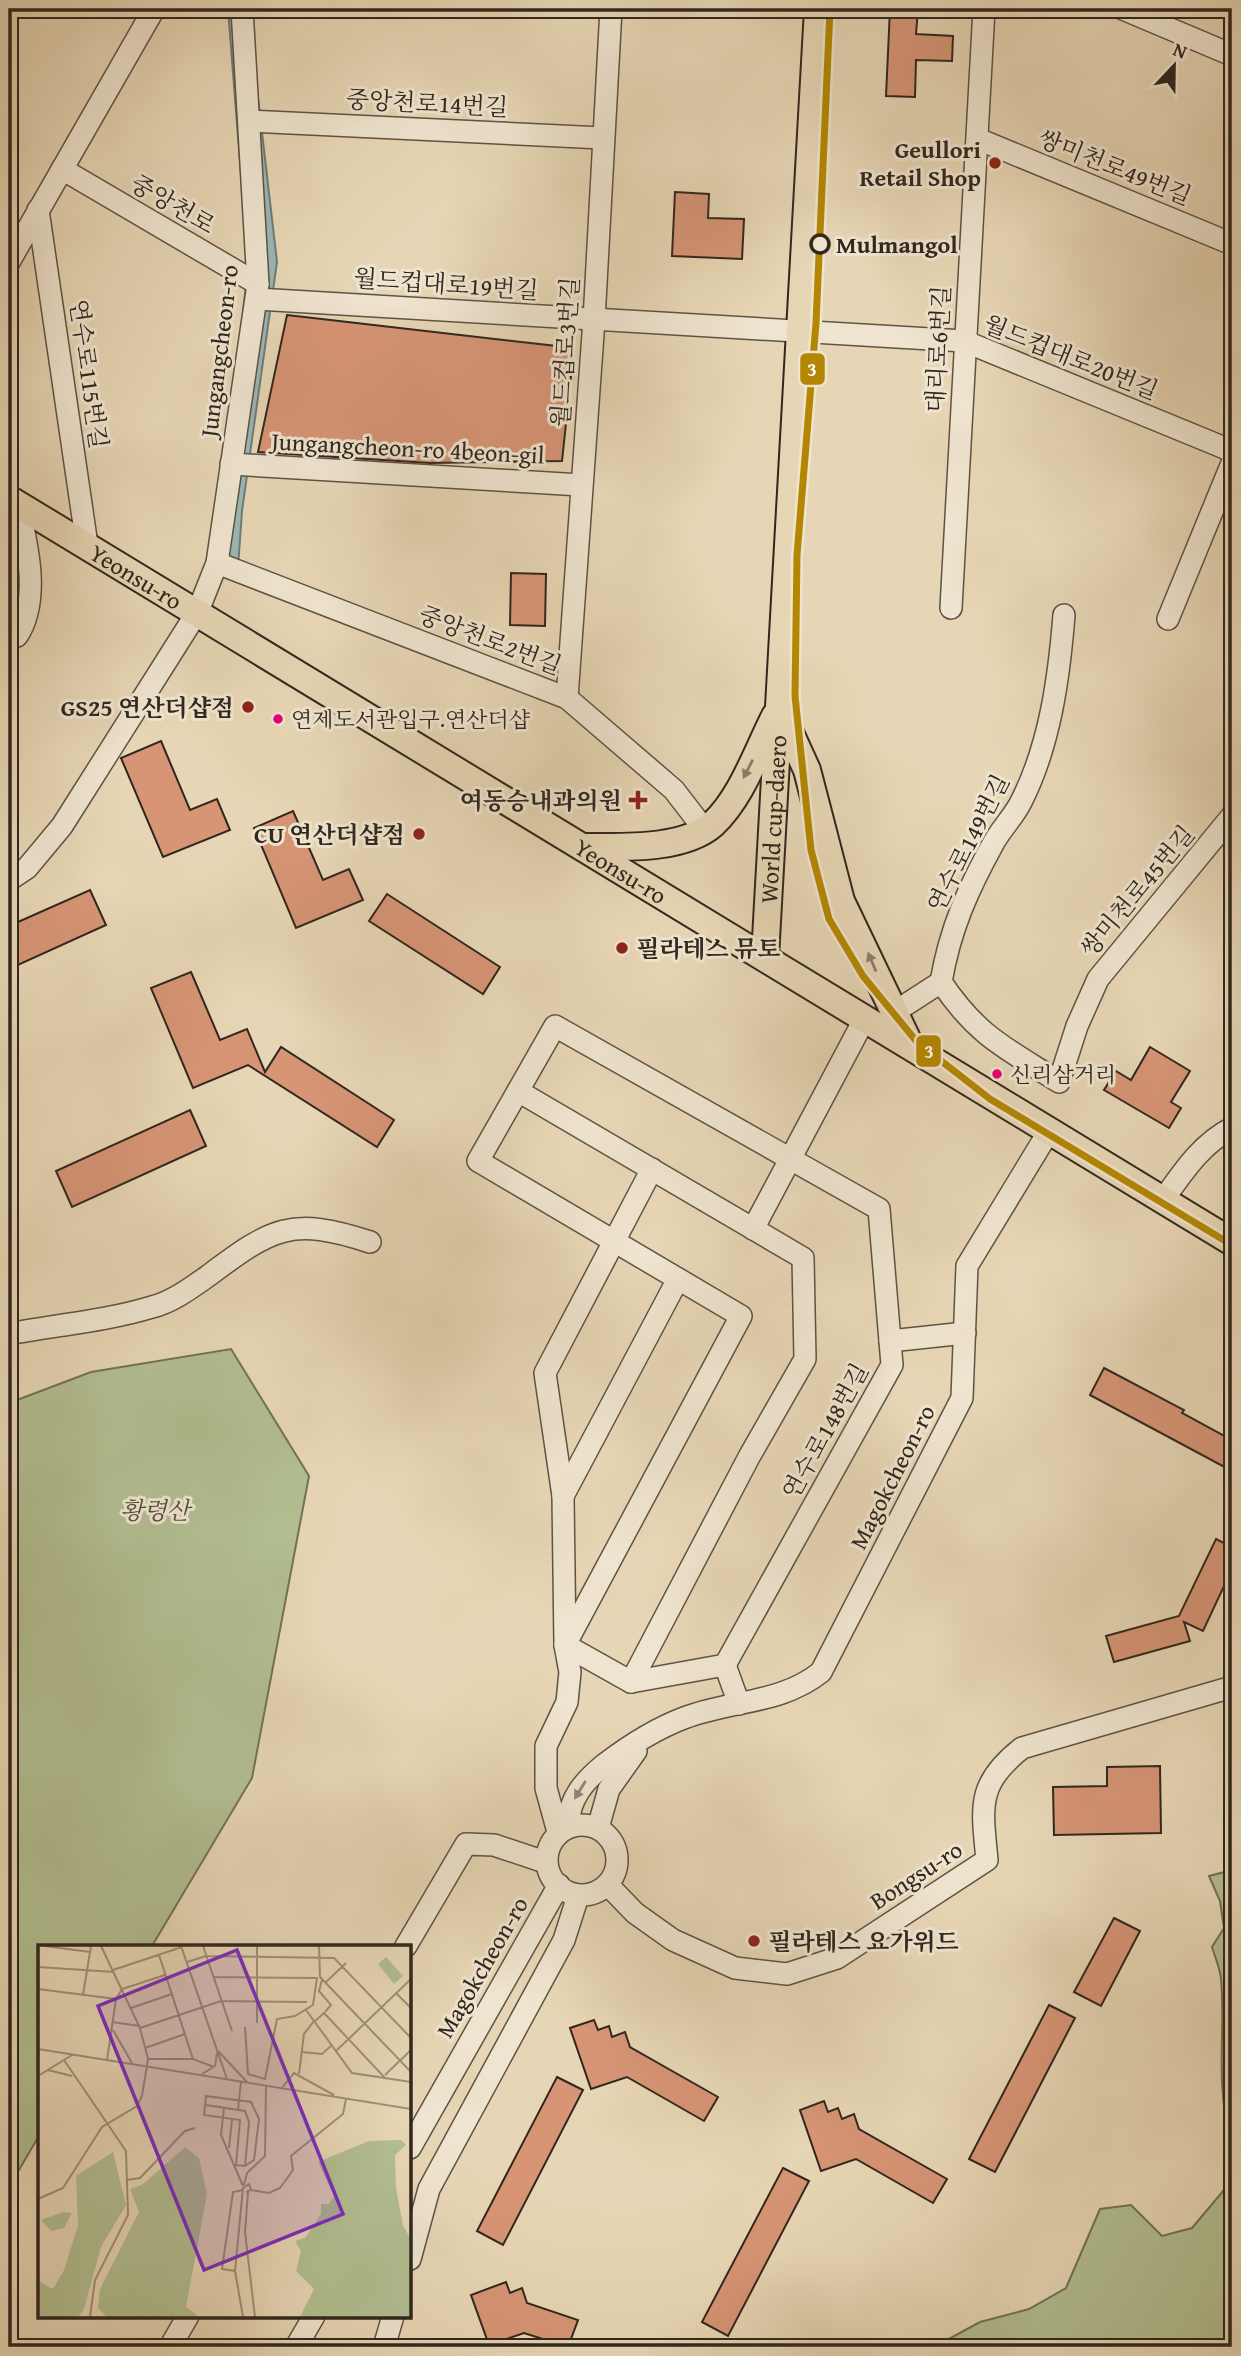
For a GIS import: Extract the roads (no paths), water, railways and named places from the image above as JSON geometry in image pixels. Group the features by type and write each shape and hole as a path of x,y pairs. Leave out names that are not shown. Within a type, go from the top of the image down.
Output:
{"main road":[{"name":"World cup-daero","path":"765,957 818,9"},
{"name":"Yeonsu-ro","path":"13,501 1232,1242"},
{"path":"585,847 640,847 681,840 712,825 732,799 779,708"},
{"path":"779,708 807,770 841,901 911,1046"}],"street":[{"path":"9,262 154,9"},
{"name":"Jungangcheon-ro","path":"9,880 27,868 62,826 198,611 217,563 258,291 242,9"},
{"name":"월드컵로3번길","path":"567,698 594,320 611,9"},
{"name":"대리로6번길","path":"951,608 984,9"},
{"path":"1123,9 1232,55"},
{"name":"중앙천로14번길","path":"249,121 602,138"},
{"name":"쌍미천로49번길","path":"978,139 1232,244"},
{"name":"중앙천로","path":"62,169 258,291"},
{"name":"연수로115번길","path":"38,210 87,545"},
{"name":"월드컵대로19번길","path":"258,291 594,320 800,333"},
{"name":"월드컵대로20번길","path":"800,333 964,341 1232,451"},
{"path":"1168,619 1232,463"},
{"name":"Jungangcheon-ro 4beon-gil","path":"231,464 581,485"},
{"path":"13,501 26,546 29,601 29,611 17,636"},
{"name":"중앙천로2번길","path":"217,563 567,698 674,790 704,829"},
{"name":"연수로149번길","path":"941,982 954,920 994,841 1021,803 1037,762 1058,687 1064,615"},
{"name":"쌍미천로45번길","path":"941,982 960,1011 989,1039 1059,1083 1077,1026 1098,979 1232,816"},
{"path":"893,1013 941,982"},
{"path":"753,1228 865,1018"},
{"name":"연수로148번길","path":"565,1645 741,1316 478,1161 555,1026 879,1209 892,1365 725,1665"},
{"path":"518,1091 803,1258 805,1359 743,1469 631,1682"},
{"path":"1163,1200 1190,1162 1215,1137 1232,1128"},
{"name":"Magokcheon-ro","path":"578,1896 550,1878 545,1862 548,1846 563,1829 577,1791 589,1776 628,1746 648,1735 686,1718 789,1692 821,1672 962,1398 967,1266 1049,1131"},
{"path":"411,2255 429,2189 565,1940 578,1896 594,1894 608,1885 616,1870 617,1854 610,1839 598,1828 583,1824 563,1829 550,1810 545,1766 546,1746 566,1702 570,1672 565,1645 564,1496 545,1373 652,1169"},
{"path":"9,1334 153,1307 189,1290 243,1249 281,1229 330,1229 370,1242"},
{"path":"564,1496 678,1279"},
{"path":"890,1340 965,1333"},
{"path":"565,1645 631,1682 725,1665 739,1704"},
{"name":"Bongsu-ro","path":"608,1885 635,1913 673,1940 734,1968 787,1974 837,1958 987,1860 983,1817 985,1788 1010,1757 1022,1748 1232,1687"},
{"name":"Magokcheon-ro","path":"598,1828 609,1788 648,1735"},
{"path":"407,1945 466,1844 494,1845 545,1862"},
{"name":"Magokcheon-ro","path":"411,2146 559,1885"},
{"path":"170,2347 187,2318"},
{"path":"296,2347 313,2318"},
{"path":"384,2347 392,2318"}],"water":[{"path":"228,9 251,9 255,72 277,262 242,511 238,568 211,566 229,447 248,265"}],"place":[{"name":"Geullori Retail Shop","path":"995,163"},
{"name":"Mulmangol","path":"820,244"},
{"name":"GS25 연산더샵점","path":"248,707"},
{"name":"연제도서관입구.연산더샵","path":"278,719"},
{"name":"여동승내과의원","path":"638,800"},
{"name":"CU 연산더샵점","path":"419,834"},
{"name":"필라테스 뮤토","path":"622,948"},
{"name":"신리삼거리","path":"997,1074"},
{"name":"필라테스 요가위드","path":"754,1941"}],"park label":[{"name":"황령산","path":"155,1510"}]}
